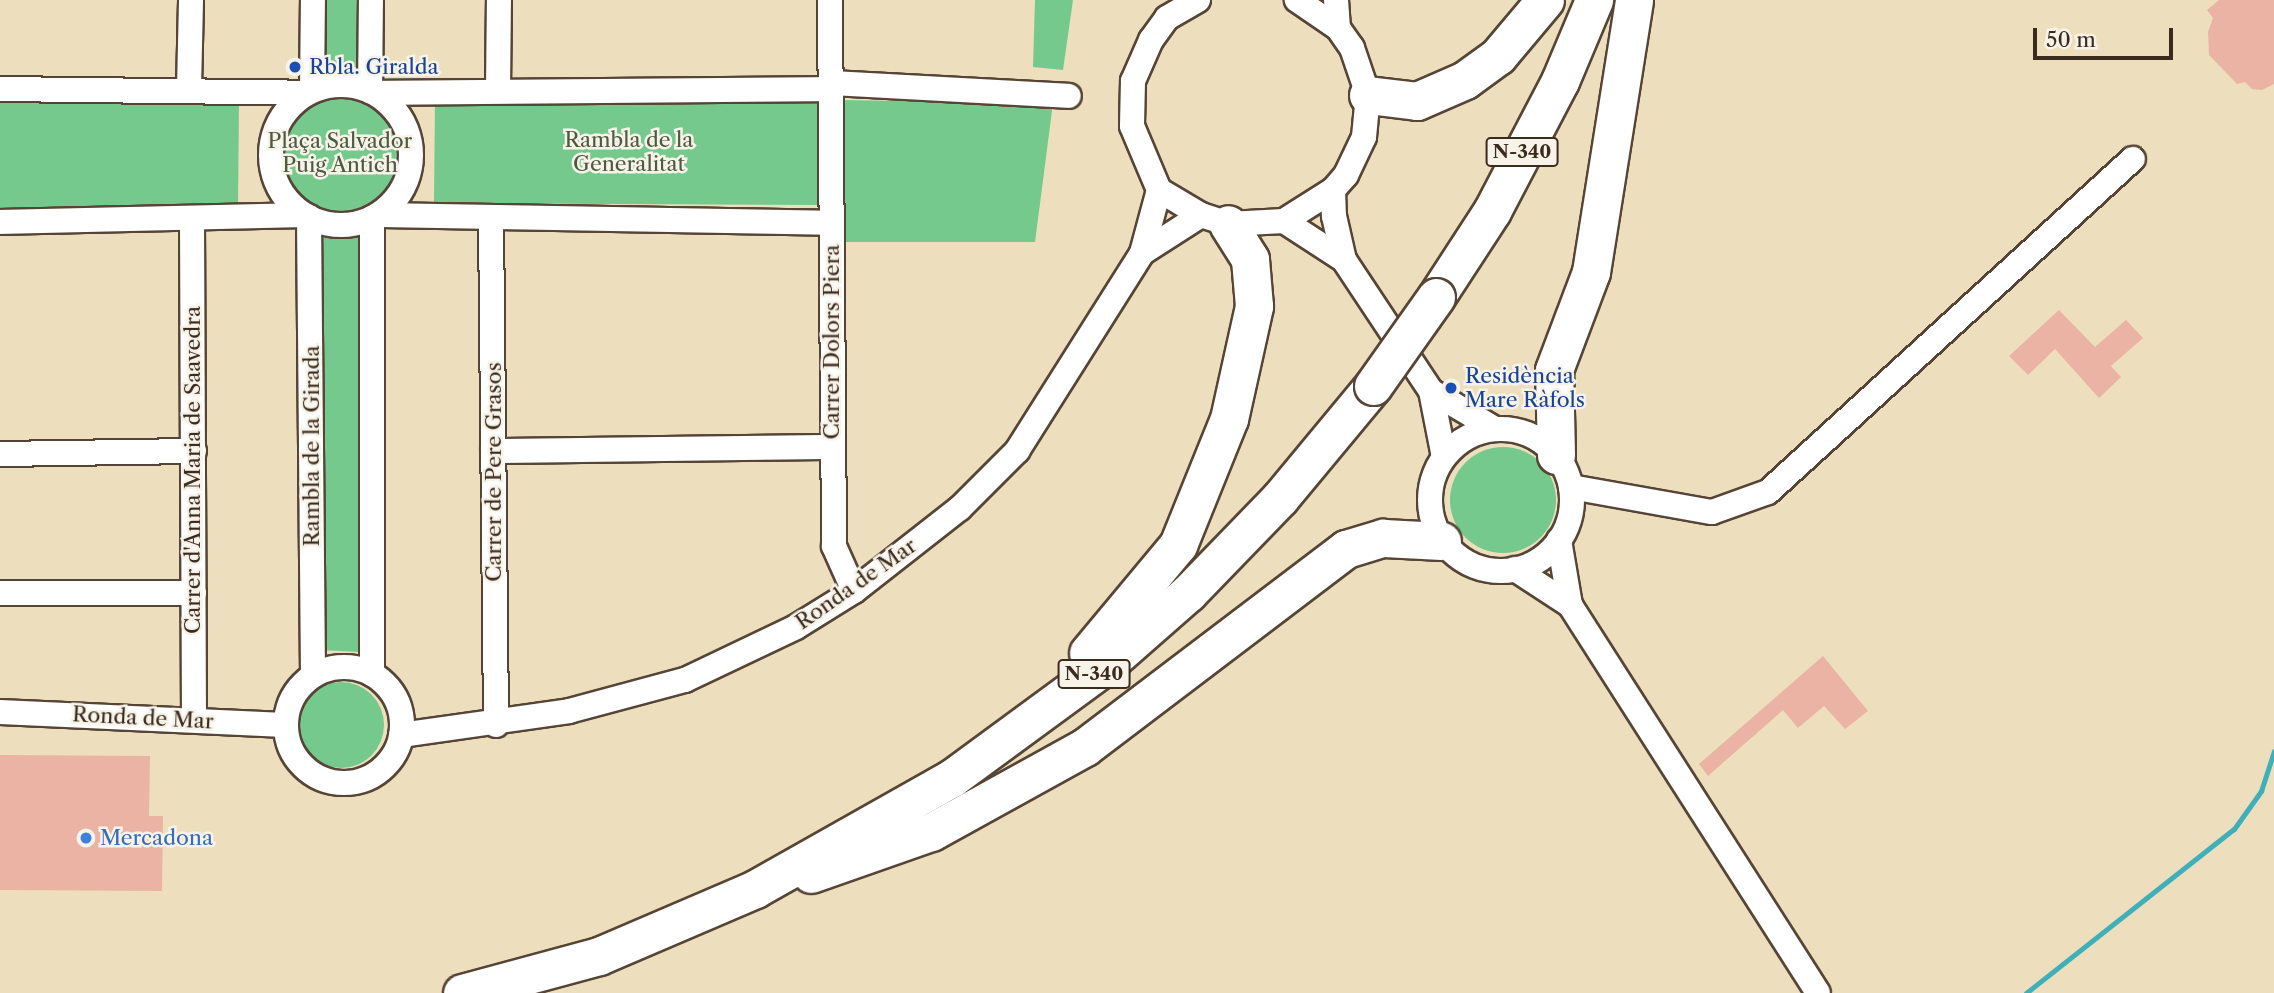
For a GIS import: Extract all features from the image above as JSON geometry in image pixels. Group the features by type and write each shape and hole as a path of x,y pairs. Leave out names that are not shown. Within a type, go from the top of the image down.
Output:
{"highway":[{"path":"1367,95 1417,101 1465,80 1498,56 1545,0"},
{"name":"N-340","path":"462,993 599,956 755,889 952,779 1106,665 1188,593 1280,498 1373,386 1492,211 1560,81 1594,0"},
{"path":"1563,471 1554,370 1591,272 1634,0"},
{"path":"755,889 814,843 998,732 1101,642 1178,545 1229,419 1254,306 1250,259 1215,219"},
{"path":"755,889 845,866 931,832 1085,747 1346,549 1382,538 1442,541"}],"street":[{"path":"189,89 191,0"},
{"path":"307,216 276,183 271,163 279,122 310,92 313,0"},
{"path":"371,0 372,92 404,123 411,164 394,202 375,216"},
{"path":"498,90 499,0"},
{"name":"Carrer Dolors Piera","path":"830,0 834,546 854,591"},
{"path":"1198,0 1163,9 1133,81 1132,126 1159,190 1215,219 1284,221 1344,260"},
{"path":"1284,221 1333,190 1346,176 1364,137 1367,95 1352,48 1338,28 1297,0"},
{"path":"1336,0 1338,28"},
{"path":"0,89 310,92 351,85 372,92 831,86 1069,96"},
{"path":"1563,471 1712,512 1768,492 2133,159"},
{"name":"Ronda de Mar","path":"401,736 496,724 569,711 685,680 796,627 854,591 960,508 1017,451 1142,253 1159,190"},
{"path":"1333,190 1334,216 1344,260 1430,391 1444,457 1430,495 1432,518 1442,541 1478,567 1515,569 1538,559 1559,540 1572,508 1563,471 1527,433 1495,429 1473,435 1444,457"},
{"path":"0,222 307,216 341,225 375,216 831,223"},
{"name":"Rambla de la Girada","path":"307,216 313,675"},
{"path":"372,674 375,216"},
{"name":"Carrer de Pere Grasos","path":"491,219 496,724"},
{"name":"Ronda de Mar","path":"1142,253 1215,219"},
{"name":"Carrer d'Anna Maria de Saavedra","path":"192,220 194,720"},
{"path":"1430,391 1495,429"},
{"path":"493,451 833,447"},
{"path":"0,454 194,451"},
{"path":"1559,540 1570,605 1818,993"},
{"path":"1515,569 1570,605"},
{"path":"0,593 194,593"},
{"path":"342,667 372,674 397,700 401,736 380,770 346,783 310,773 288,743 285,724 293,696 313,675 342,667"},
{"name":"Ronda de Mar","path":"0,712 285,724"}],"green space":[{"path":"318,0 364,0 363,67 317,67"},
{"path":"1035,0 1073,0 1063,70 1033,67"},
{"name":"Plaça Salvador Puig Antich","path":"340,97 362,102 380,114 392,132 397,154 392,176 380,194 362,206 340,211 318,206 300,194 288,176 283,154 288,132 300,114 318,102"},
{"path":"0,100 239,103 238,209 0,208"},
{"name":"Rambla de la Generalitat","path":"435,100 822,102 823,205 434,203"},
{"path":"836,100 1053,103 1035,242 839,242"},
{"path":"362,237 360,652 318,650 317,238"},
{"path":"1503,447 1523,451 1540,463 1552,480 1556,500 1552,520 1540,537 1523,549 1503,553 1483,549 1466,537 1454,520 1450,500 1454,480 1466,463 1483,451"},
{"path":"341,682 357,686 371,695 380,709 384,725 380,741 371,755 357,764 341,768 325,764 311,755 302,741 298,725 302,709 311,695 325,686"}],"building":[{"path":"2219,0 2274,0 2274,84 2262,90 2252,89 2245,82 2237,84 2209,55 2208,32 2213,18 2207,10"},
{"path":"2059,310 2095,347 2126,320 2143,338 2111,366 2121,377 2099,398 2055,349 2028,375 2009,356"},
{"path":"1823,656 1868,711 1845,729 1824,706 1798,728 1783,710 1708,776 1699,764"},
{"path":"0,755 150,756 149,816 163,816 162,891 0,890"}],"waterway":[{"path":"2026,993 2234,829 2261,791 2274,751"}],"place":[{"name":"Rbla. Giralda","path":"295,67"},
{"name":"Residència Mare Ràfols","path":"1451,388"},
{"name":"Mercadona","path":"86,838"}]}
